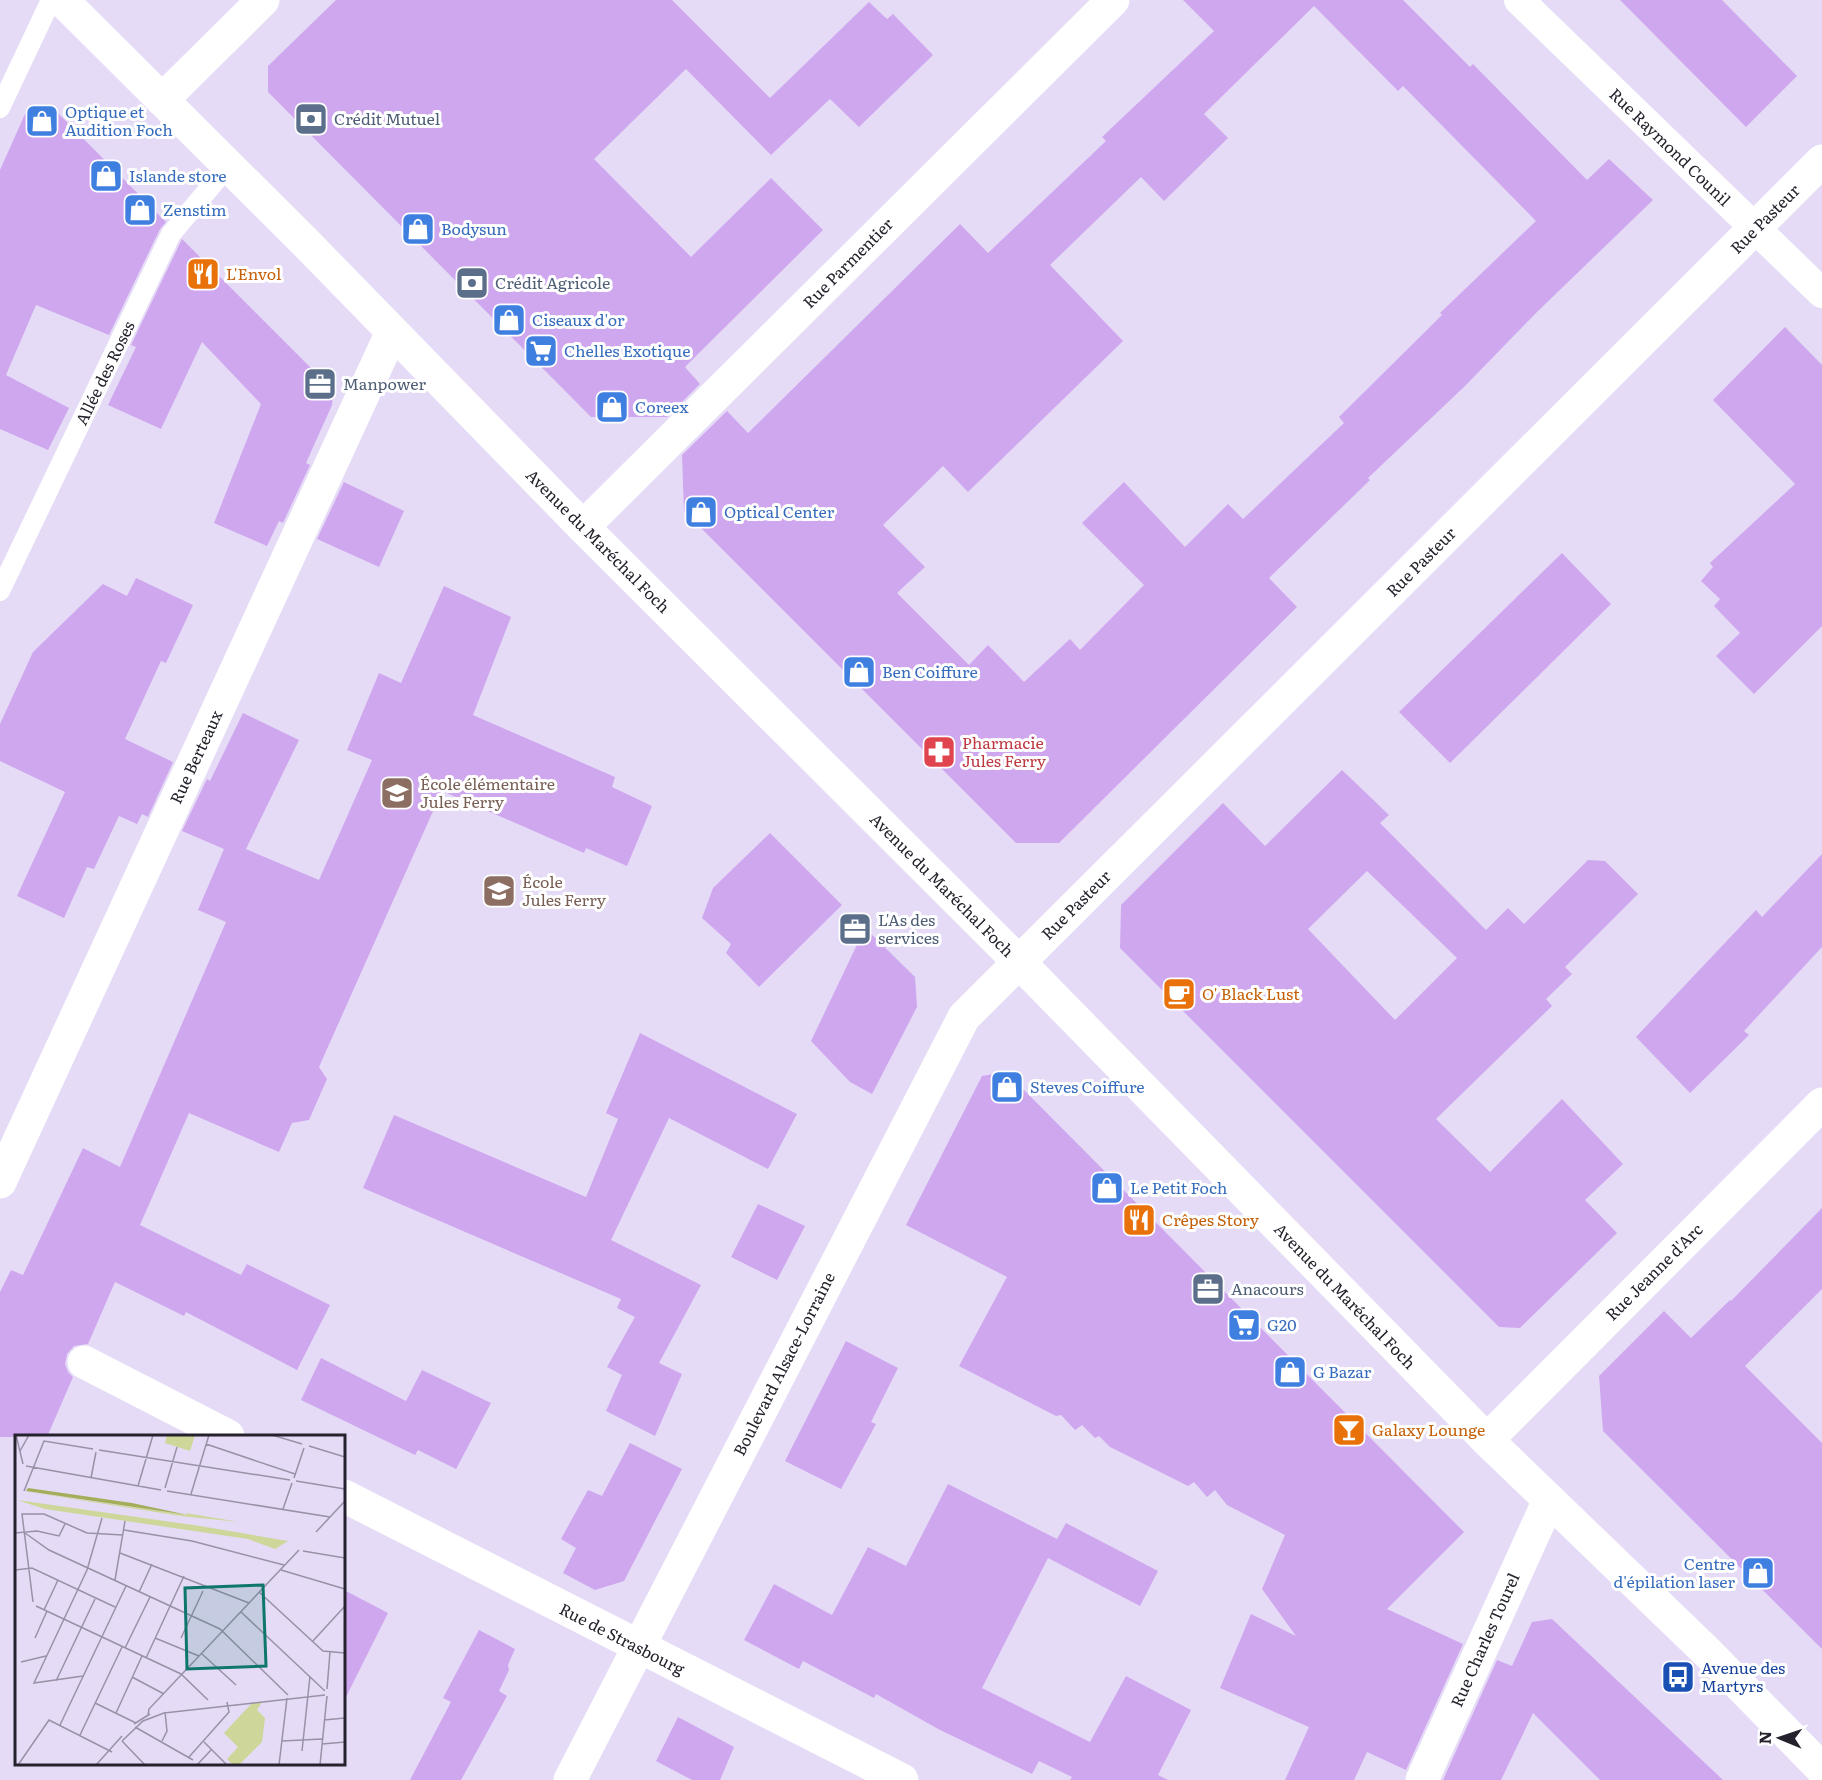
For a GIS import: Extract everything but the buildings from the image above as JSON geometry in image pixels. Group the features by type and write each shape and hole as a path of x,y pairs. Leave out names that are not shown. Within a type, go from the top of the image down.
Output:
{"street":[{"name":"Avenue du Maréchal Foch","path":"62,0 583,527 1019,962 1487,1440 1709,1654 1822,1769"},
{"path":"162,100 263,0"},
{"name":"Rue Parmentier","path":"583,527 1113,0"},
{"name":"Rue Raymond Counil","path":"1519,0 1822,293"},
{"name":"Rue Pasteur","path":"1019,962 1822,161"},
{"name":"Rue Berteaux","path":"0,1182 392,332"},
{"name":"Boulevard Alsace-Lorraine","path":"570,1780 637,1646 964,1017 1019,962"},
{"name":"Rue Jeanne d'Arc","path":"1487,1440 1822,1104"},
{"path":"84,1362 224,1435"},
{"name":"Rue de Strasbourg","path":"345,1497 902,1780"},
{"name":"Rue Charles Tourel","path":"1422,1780 1549,1500"}],"lane":[{"path":"0,108 51,0"},
{"name":"Allée des Roses","path":"0,591 171,234 228,166"}],"place":[{"name":"Crédit Mutuel","path":"311,119"},
{"name":"Optique et Audition Foch","path":"42,121"},
{"name":"Islande store","path":"106,176"},
{"name":"Zenstim","path":"140,210"},
{"name":"Bodysun","path":"418,229"},
{"name":"L'Envol","path":"203,274"},
{"name":"Crédit Agricole","path":"472,283"},
{"name":"Ciseaux d'or","path":"509,320"},
{"name":"Chelles Exotique","path":"541,351"},
{"name":"Manpower","path":"320,384"},
{"name":"Coreex","path":"612,407"},
{"name":"Optical Center","path":"701,512"},
{"name":"Ben Coiffure","path":"859,672"},
{"name":"Pharmacie Jules Ferry","path":"939,752"},
{"name":"École élémentaire Jules Ferry","path":"397,793"},
{"name":"École Jules Ferry","path":"499,891"},
{"name":"L'As des services","path":"855,929"},
{"name":"O' Black Lust","path":"1179,994"},
{"name":"Steves Coiffure","path":"1007,1087"},
{"name":"Le Petit Foch","path":"1107,1188"},
{"name":"Crêpes Story","path":"1139,1220"},
{"name":"Anacours","path":"1208,1289"},
{"name":"G20","path":"1244,1325"},
{"name":"G Bazar","path":"1290,1372"},
{"name":"Galaxy Lounge","path":"1349,1430"},
{"name":"Centre d'épilation laser","path":"1758,1573"},
{"name":"Avenue des Martyrs","path":"1678,1677"}]}
